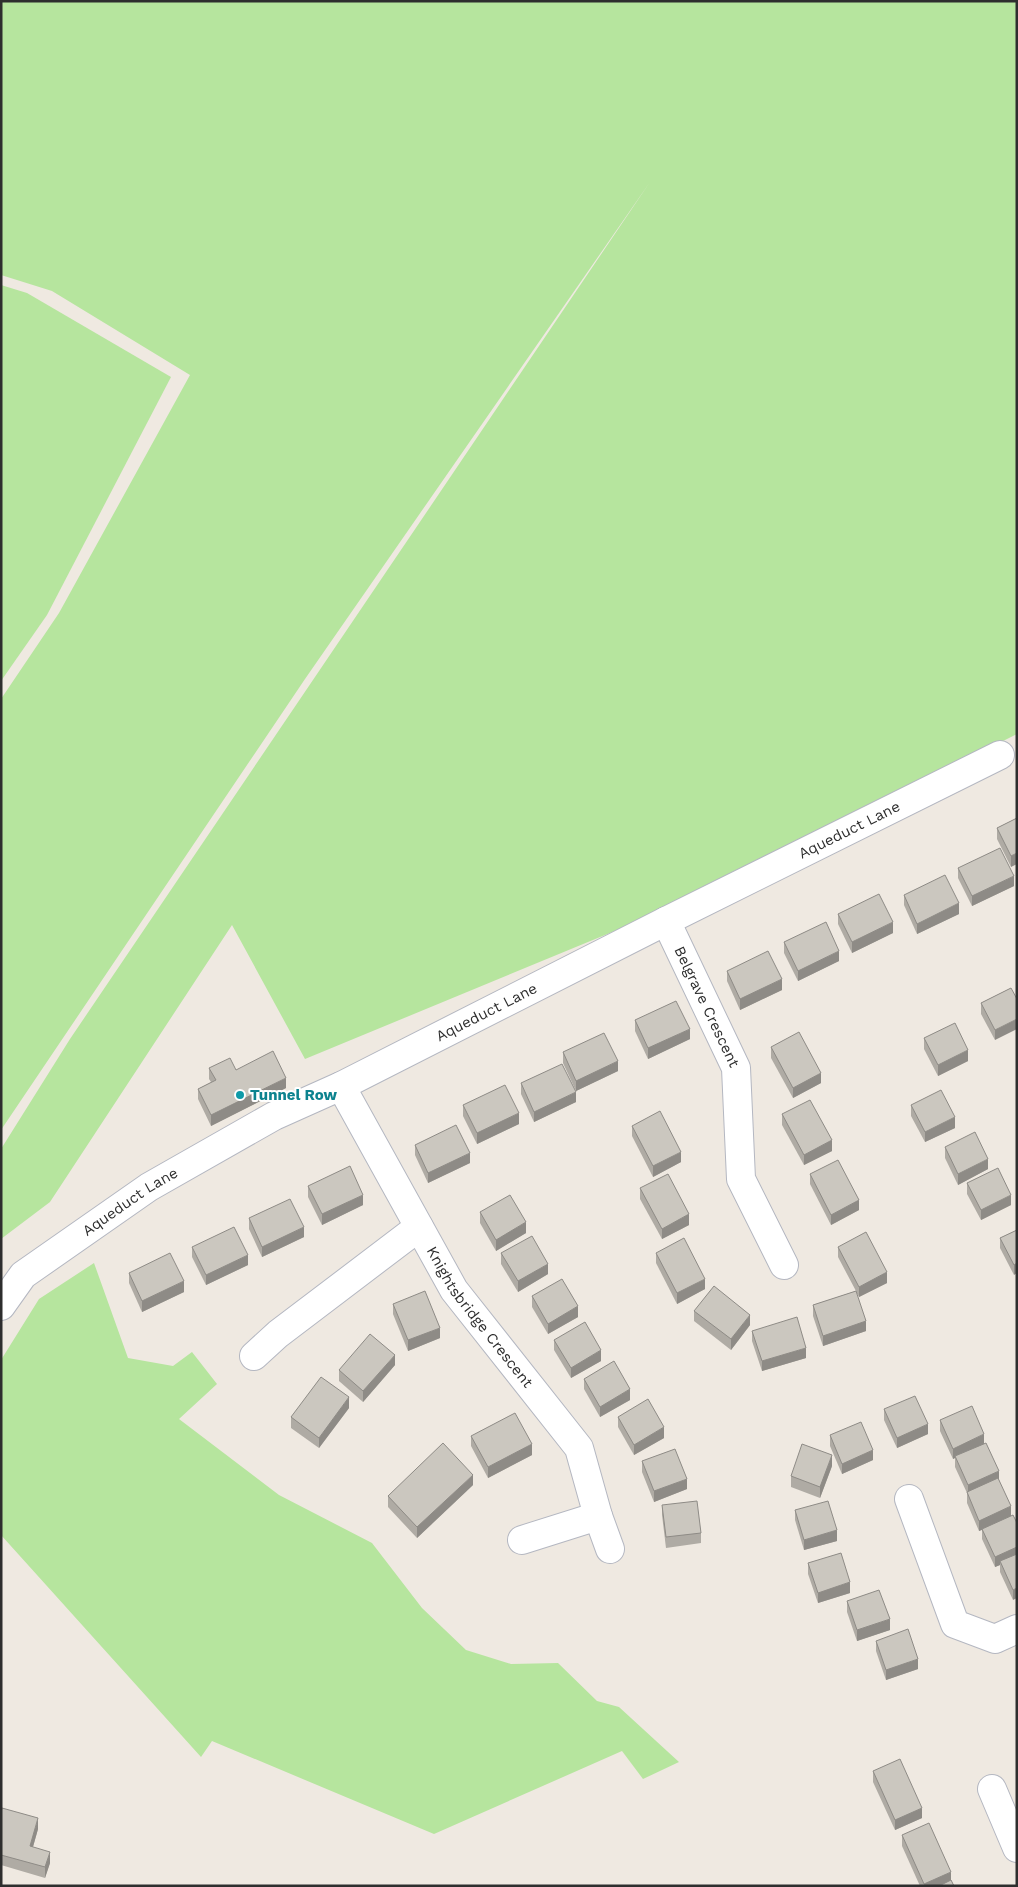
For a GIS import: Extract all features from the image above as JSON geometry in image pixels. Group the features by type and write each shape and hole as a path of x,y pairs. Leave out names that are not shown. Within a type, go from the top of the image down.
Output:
{"street":[{"name":"Aqueduct Lane","path":"1,1306 23,1275 149,1187 274,1116 341,1086 666,921 1000,755"},
{"name":"Belgrave Crescent","path":"666,921 736,1068 741,1179 784,1265"},
{"name":"Knightsbridge Crescent","path":"341,1086 454,1290 579,1448 598,1516 610,1549"},
{"path":"254,1356 278,1334 419,1227"},
{"path":"909,1499 955,1624 995,1638 1017,1629"},
{"path":"522,1540 598,1516"},
{"path":"992,1789 1017,1848"}],"green space":[{"path":"1,1 1017,1 1017,734 668,909 305,1059 232,925 50,1202 1,1239 1,1149 70,1039 650,182 305,679 1,1130 1,699 59,613 190,375 52,291 1,275"},
{"path":"1,285 27,293 171,377 47,615 1,681"},
{"path":"94,1263 128,1358 173,1366 192,1352 217,1384 179,1419 279,1495 372,1543 422,1608 466,1650 511,1664 558,1663 597,1701 619,1707 679,1762 643,1779 622,1751 434,1834 212,1741 201,1757 1,1535 1,1360 39,1299"}],"building":[{"path":"1017,818 1017,853 1011,856 997,828"},
{"path":"1000,848 1014,876 972,896 958,868"},
{"path":"945,875 959,903 917,924 904,895"},
{"path":"879,894 893,922 852,942 838,914"},
{"path":"826,922 839,951 798,971 784,942"},
{"path":"768,951 782,979 740,999 727,971"},
{"path":"1011,988 1017,999 1017,1019 995,1030 981,1003"},
{"path":"676,1001 690,1029 648,1048 635,1020"},
{"path":"955,1023 968,1050 938,1065 924,1038"},
{"path":"799,1032 821,1073 793,1088 771,1047"},
{"path":"604,1033 618,1061 576,1081 563,1052"},
{"name":"Tunnel Row","path":"273,1051 286,1078 211,1115 198,1089 216,1080 209,1068 230,1058 236,1070"},
{"path":"562,1064 576,1092 534,1112 521,1083"},
{"path":"505,1085 519,1113 477,1133 463,1105"},
{"path":"941,1090 955,1117 925,1132 911,1105"},
{"path":"810,1100 832,1140 804,1155 782,1114"},
{"path":"660,1111 681,1152 653,1166 632,1126"},
{"path":"456,1125 470,1153 428,1173 415,1145"},
{"path":"975,1132 988,1159 958,1174 945,1147"},
{"path":"838,1160 859,1200 831,1215 810,1174"},
{"path":"350,1166 363,1195 322,1214 308,1186"},
{"path":"998,1168 1011,1195 981,1210 967,1183"},
{"path":"668,1174 689,1214 662,1229 640,1188"},
{"path":"510,1195 526,1222 496,1240 480,1212"},
{"path":"290,1199 304,1227 262,1247 249,1218"},
{"path":"234,1227 248,1255 206,1275 192,1247"},
{"path":"1017,1230 1017,1263 1014,1265 1000,1238"},
{"path":"866,1232 887,1272 859,1287 838,1247"},
{"path":"532,1236 548,1264 518,1281 501,1253"},
{"path":"684,1238 705,1279 677,1293 656,1253"},
{"path":"170,1253 184,1281 142,1301 129,1273"},
{"path":"562,1279 578,1306 548,1324 532,1296"},
{"path":"714,1286 750,1315 731,1339 694,1311"},
{"path":"425,1291 440,1328 408,1340 393,1304"},
{"path":"856,1291 866,1321 823,1336 813,1305"},
{"path":"797,1317 806,1348 762,1361 752,1331"},
{"path":"585,1322 601,1350 571,1368 554,1340"},
{"path":"370,1334 395,1355 363,1391 339,1370"},
{"path":"614,1361 630,1389 600,1407 584,1379"},
{"path":"321,1377 349,1397 319,1438 291,1417"},
{"path":"915,1396 928,1424 897,1438 884,1409"},
{"path":"648,1399 664,1427 634,1445 618,1417"},
{"path":"972,1406 984,1434 953,1449 940,1420"},
{"path":"515,1413 532,1444 488,1467 471,1436"},
{"path":"861,1422 873,1450 842,1464 830,1435"},
{"path":"443,1443 473,1475 417,1527 388,1496"},
{"path":"986,1443 999,1471 968,1485 955,1456"},
{"path":"802,1444 832,1455 820,1487 791,1476"},
{"path":"675,1449 687,1479 654,1491 642,1461"},
{"path":"998,1478 1011,1506 979,1521 967,1492"},
{"path":"697,1501 701,1533 666,1537 662,1505"},
{"path":"828,1501 837,1530 804,1540 795,1510"},
{"path":"1013,1515 1017,1523 1017,1547 995,1557 982,1529"},
{"path":"841,1553 850,1582 818,1593 808,1563"},
{"path":"1017,1554 1017,1588 1013,1590 1000,1561"},
{"path":"879,1590 890,1619 857,1630 847,1601"},
{"path":"908,1629 918,1659 886,1670 876,1641"},
{"path":"900,1759 922,1808 895,1820 873,1771"},
{"path":"2,1808 38,1818 30,1846 50,1852 45,1867 1,1855"},
{"path":"929,1823 951,1872 924,1884 902,1835"},
{"path":"951,1880 954,1886 939,1886"}],"place":[{"name":"Tunnel Row","path":"240,1095"}]}
